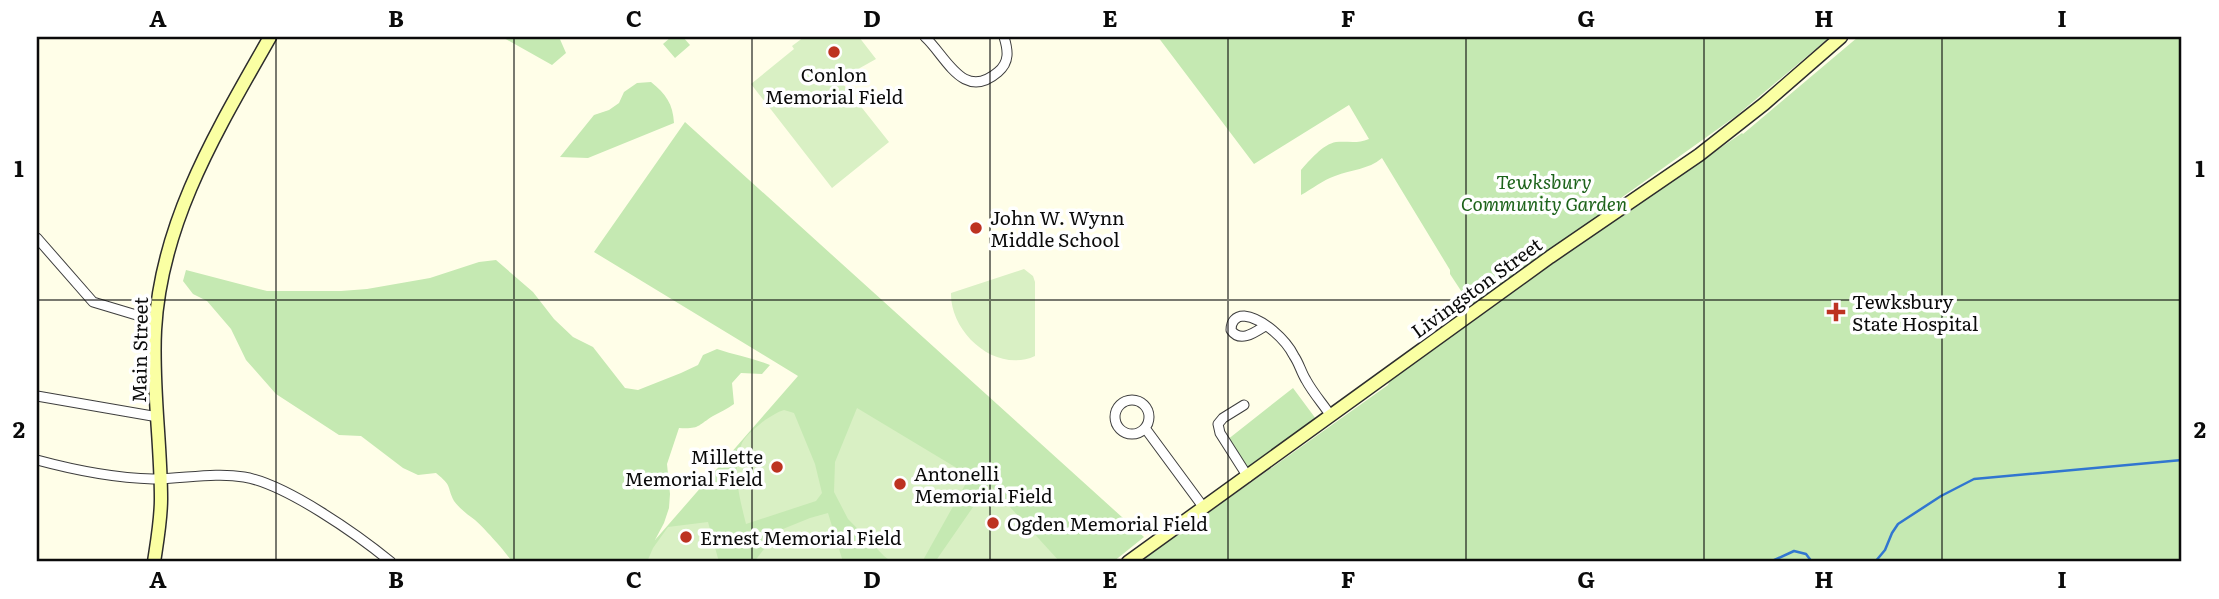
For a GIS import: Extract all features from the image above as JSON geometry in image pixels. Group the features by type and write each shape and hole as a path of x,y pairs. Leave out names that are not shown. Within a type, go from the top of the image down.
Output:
{"street":[{"name":"Main Street","path":"154,562 160,514 156,317 168,249 188,190 271,37"},
{"path":"925,37 953,71 964,80 974,82 1000,71 1007,61 1008,50 1004,37"},
{"name":"Livingston Street","path":"1128,562 1550,257 1699,155 1764,104 1841,37"},
{"path":"37,239 93,302 143,317 156,317"},
{"path":"1265,326 1288,346 1306,380 1331,416"},
{"path":"37,396 158,417"},
{"path":"1244,405 1218,424 1220,433 1248,477"},
{"path":"1145,428 1204,508"},
{"path":"37,460 88,471 160,479 241,477 270,485 323,515 391,562"}],"green space":[{"path":"502,37 559,37 566,53 552,65"},
{"path":"671,37 683,37 690,45 675,58 663,44"},
{"path":"804,37 859,37 876,59 851,73 836,75 889,142 832,188 751,84 794,49 792,46"},
{"name":"Tewksbury Community Garden","path":"1158,37 1830,37 1736,116 1621,198 1623,201 1471,306 1382,158 1365,167 1331,178 1301,195 1301,170 1321,149 1331,143 1369,139 1349,105 1254,164"},
{"name":"Tewksbury State Hospital","path":"1858,37 2182,37 2182,562 1139,562 1388,385 1391,378 1568,252 1743,134"},
{"path":"651,82 668,100 674,123 588,158 560,157 594,115 619,103 624,92 637,83"},
{"path":"685,122 1144,537 1113,562 512,562 484,529 456,504 447,484 436,473 418,475 403,468 361,436 339,435 276,394 246,360 231,329 207,301 193,294 183,281 186,270 267,291 341,291 430,278 479,262 496,260 533,292 554,319 573,337 593,347 625,388 638,390 681,373 698,365 703,355 717,349 770,365 762,374 741,373 732,383 734,404 698,426 679,428 667,464 669,508 655,540 798,376 594,252"},
{"path":"1024,269 1033,276 1035,282 1035,356 1020,360 991,355 967,335 958,322 951,293"},
{"path":"1293,388 1316,419 1248,468 1227,440"},
{"name":"Antonelli Memorial Field","path":"857,408 970,476 922,562 892,562 884,556 848,519 834,492 835,462"},
{"name":"Millette Memorial Field","path":"784,410 794,413 815,464 822,493 816,501 746,524 737,473 742,443 765,420"},
{"name":"Ogden Memorial Field","path":"989,484 1060,562 935,562"},
{"path":"828,513 843,562 754,562 778,531"},
{"name":"Ernest Memorial Field","path":"708,522 719,562 647,562 668,527"}],"waterway":[{"path":"1875,562 1885,550 1898,524 1941,496 1974,479 2182,460"},
{"path":"1770,562 1794,551 1806,554 1812,562"}],"place":[{"name":"Conlon Memorial Field","path":"834,52"},
{"name":"John W. Wynn Middle School","path":"976,228"},
{"name":"Tewksbury State Hospital","path":"1836,312"},
{"name":"Millette Memorial Field","path":"777,467"},
{"name":"Antonelli Memorial Field","path":"900,484"},
{"name":"Ogden Memorial Field","path":"993,523"},
{"name":"Ernest Memorial Field","path":"686,537"}]}
